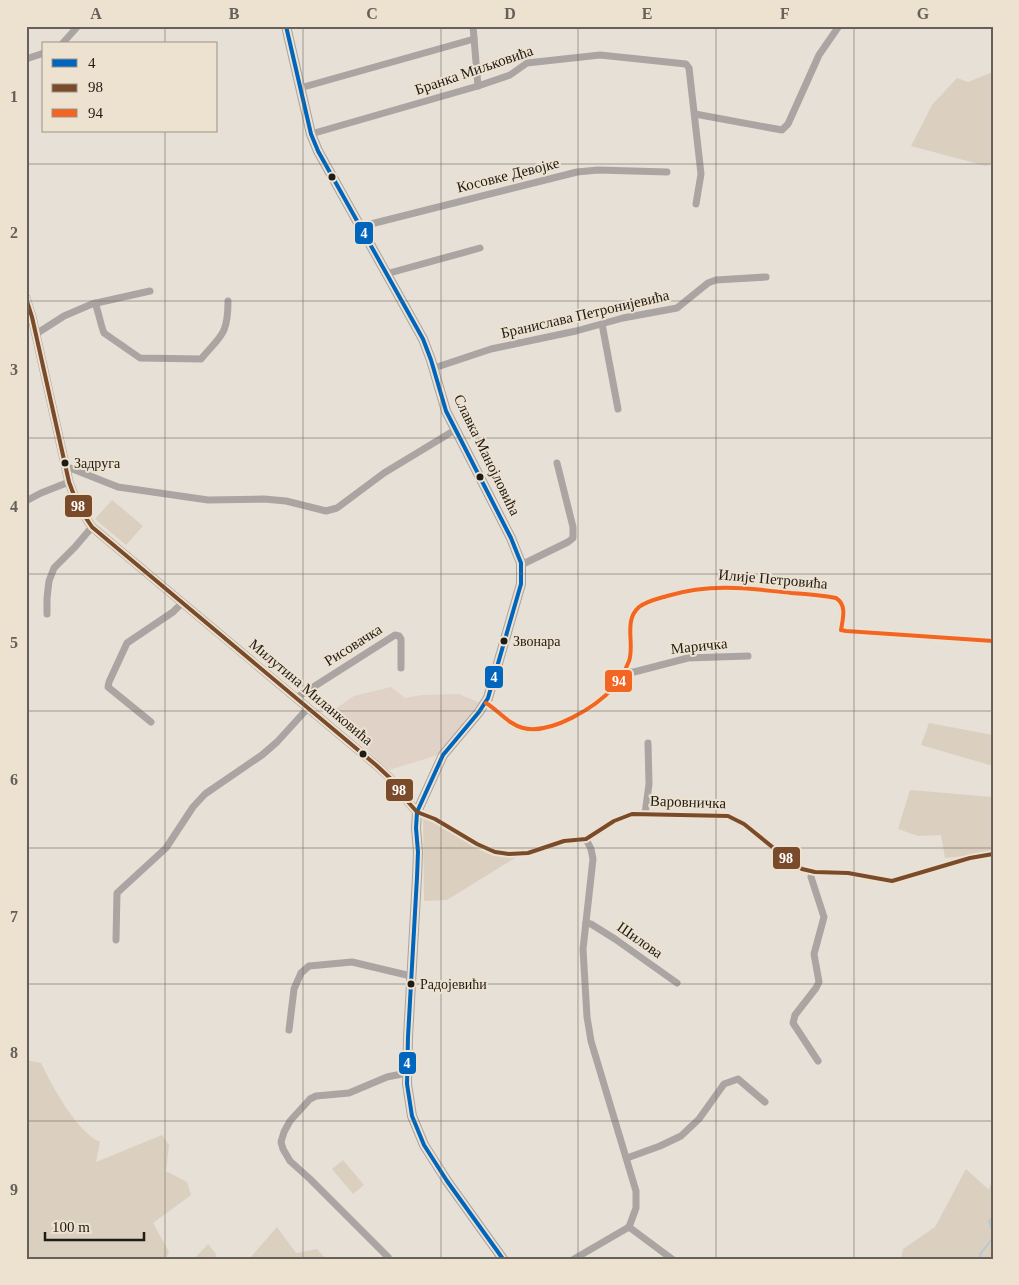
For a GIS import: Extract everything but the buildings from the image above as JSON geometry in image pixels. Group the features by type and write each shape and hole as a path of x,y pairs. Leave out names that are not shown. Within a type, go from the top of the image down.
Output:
{"main road":[{"name":"Славка Манојловића","path":"286,26 311,134 323,162 423,339 434,368 440,396 455,430 511,538 521,565 520,588 486,703 443,754 417,812"},
{"path":"417,812 418,852 407,1073 410,1109 424,1145 447,1181 503,1259"}],"street":[{"path":"64,42 78,26"},
{"path":"474,26 478,86"},
{"path":"695,114 782,130 788,124 819,55 839,26"},
{"path":"300,88 474,39"},
{"path":"26,59 42,54"},
{"name":"Бранка Миљковића","path":"311,134 478,86 510,75 527,63 600,55 686,64 689,68 701,174 696,204"},
{"name":"Косовке Девојке","path":"359,227 576,172 598,170 667,172"},
{"path":"386,274 480,248"},
{"name":"Бранислава Петронијевића","path":"434,368 491,349 623,318 677,308 708,283 716,280 766,277"},
{"path":"36,334 69,314 95,303 150,291"},
{"name":"Милутина Миланковића","path":"26,298 36,334 69,482 78,506 92,527 385,773 417,812"},
{"path":"95,303 104,333 140,358 201,359 223,334 228,317 228,301"},
{"path":"602,324 618,409"},
{"path":"65,466 118,487 208,500 264,499 286,501 326,511 337,508 384,473 455,430"},
{"path":"521,565 573,538 574,527 557,463"},
{"path":"26,501 40,493 69,482"},
{"path":"47,614 49,581 54,568 92,527"},
{"name":"Илије Петровића","path":"486,703 515,725 528,729 543,728 576,715 598,702 615,686 624,672 631,651 631,620 634,613 640,607 648,602 670,595 704,588 732,587 836,598 844,606 841,630 846,631 993,641"},
{"path":"152,722 108,687 109,682 127,643 173,612 182,603"},
{"name":"Рисовачка","path":"296,698 395,635 399,636 402,640 401,668"},
{"name":"Маричка","path":"624,672 634,672 688,658 748,656"},
{"path":"116,940 117,893 166,848 193,807 205,794 262,755 277,742 308,708"},
{"path":"645,814 649,784 648,743"},
{"name":"Варовничка","path":"417,812 435,819 477,844 495,852 509,854 528,854 564,841 586,839 618,818 632,814 722,816 732,818 744,824 796,866 812,872 848,873 895,881 956,862 993,854"},
{"path":"574,1259 629,1228 635,1214 637,1197 591,1041 585,991 583,949 593,859 591,848 586,839"},
{"path":"812,872 811,877 824,918 814,954 818,982 816,988 795,1015 792,1023 818,1061"},
{"name":"Шилова","path":"586,923 591,924 615,939 677,983"},
{"path":"289,1030 294,989 300,973 309,966 352,962 411,976"},
{"path":"388,1257 290,1161 282,1149 281,1142 287,1127 310,1099 316,1096 350,1093 387,1078 407,1073"},
{"path":"627,1158 681,1136 707,1109 724,1084 738,1079 765,1102"},
{"path":"629,1228 672,1259"}],"shaded area":[{"path":"993,72 993,162 986,166 911,146 932,105 957,78 968,82"},
{"path":"112,500 143,526 126,545 95,519"},
{"path":"391,687 405,698 422,695 459,694 480,703 438,755 389,770 328,714 354,696"},
{"path":"929,723 993,735 993,766 921,745"},
{"path":"910,790 993,797 993,856 945,858 941,835 918,836 898,829"},
{"path":"423,817 445,827 466,842 489,852 518,856 447,900 424,901"},
{"path":"26,1060 41,1063 58,1095 74,1119 91,1137 100,1142 96,1162 162,1135 169,1145 166,1171 187,1182 191,1195 153,1223 169,1252 166,1259 26,1259"},
{"path":"343,1160 364,1185 353,1194 332,1169"},
{"path":"966,1169 989,1190 993,1177 993,1259 901,1259 903,1249 935,1227"},
{"path":"277,1227 296,1253 317,1249 324,1257 323,1259 249,1259"},
{"path":"208,1244 216,1254 215,1259 194,1259"}],"waterway":[{"path":"993,1218 989,1221 993,1231"},
{"path":"979,1259 981,1253 993,1238"}],"transit line":[{"name":"4","path":"286,26 311,134 318,151 423,339 446,411 511,538 521,563 521,584 488,698 479,712 443,755 417,812 418,852 408,1037 407,1084 412,1116 424,1145 447,1181 503,1259"},
{"name":"98","path":"26,298 32,317 69,482 78,506 92,527 376,765 390,778 417,812 435,819 477,844 495,852 509,854 528,853 564,841 586,839 614,821 632,814 728,816 744,824 802,869 815,872 848,873 892,881 970,858 993,854"},
{"name":"94","path":"486,703 508,720 523,728 546,727 572,718 606,695 620,678 629,661 630,626 634,613 639,607 656,599 698,589 744,588 836,598 843,608 841,630 846,631 993,641"}],"place":[{"name":"Задруга","path":"65,463"},
{"name":"Звонара","path":"504,641"},
{"name":"Радојевићи","path":"411,984"}]}
